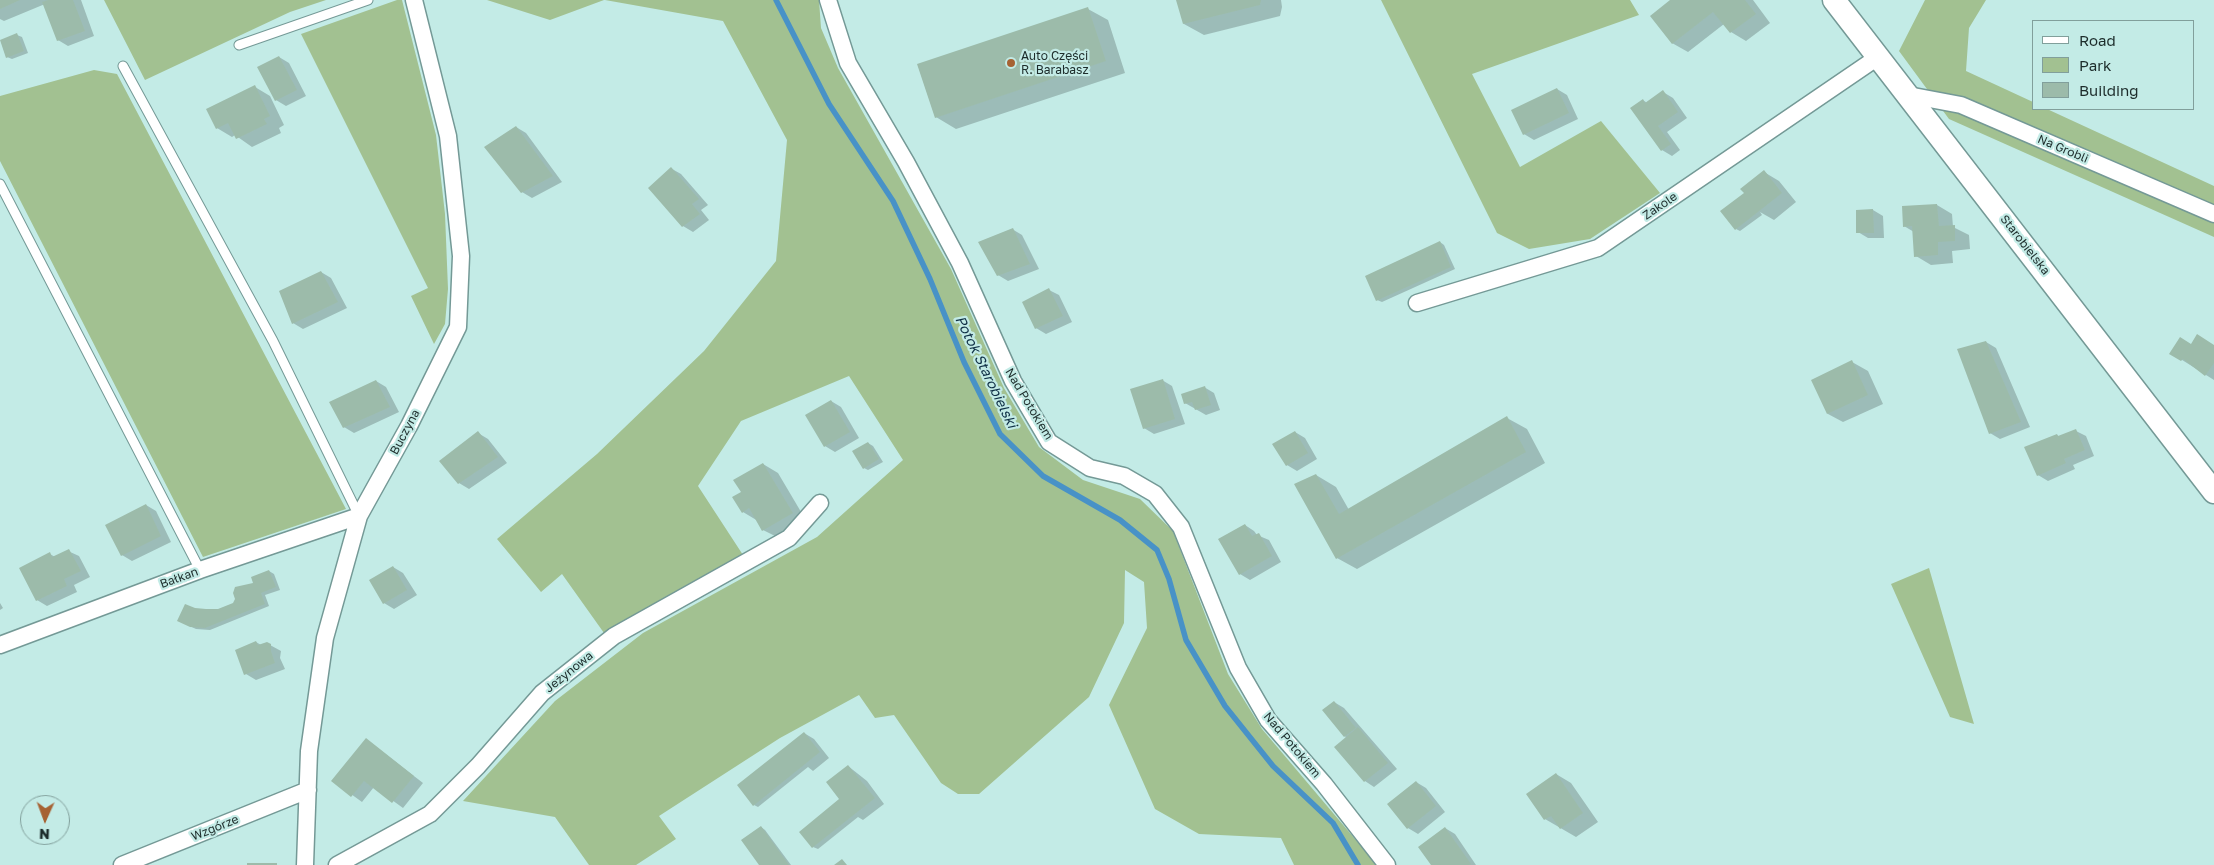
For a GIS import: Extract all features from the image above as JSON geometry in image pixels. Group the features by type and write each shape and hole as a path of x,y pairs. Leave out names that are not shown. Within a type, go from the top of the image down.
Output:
{"street":[{"name":"Buczyna","path":"305,865 309,751 325,638 359,516 409,426 458,327 461,256 448,136 414,0"},
{"name":"Nad Potokiem","path":"828,0 848,63 960,263 1013,381 1049,442 1090,468 1124,476 1155,494 1181,527 1238,668 1268,720 1324,784 1387,865"},
{"name":"Starobielska","path":"1834,0 2214,492"},
{"name":"Zakole","path":"1417,303 1598,248 1878,57"},
{"name":"Na Grobli","path":"1908,95 1962,105 2214,214"},
{"name":"Jeżynowa","path":"336,865 430,814 478,766 542,693 614,636 789,538 820,503"},
{"name":"Bałkan","path":"0,645 200,570 359,516"},
{"name":"Wzgórze","path":"122,865 308,790"}],"lane":[{"path":"239,45 368,0"},
{"path":"123,66 273,342 359,516"},
{"path":"0,184 200,570"}],"green space":[{"path":"104,0 326,0 290,12 145,80"},
{"path":"397,0 402,0 436,135 445,214 448,289 445,324 434,344 411,296 428,288 301,34"},
{"path":"487,0 604,0 550,20"},
{"path":"605,0 819,0 821,28 838,68 951,269 1004,388 1039,447 1083,480 1140,499 1173,531 1228,674 1262,729 1377,865 1294,865 1281,838 1199,834 1155,809 1109,705 1147,628 1144,582 1125,570 1124,623 1089,697 979,794 958,794 941,783 894,715 875,718 859,695 780,738 659,816 676,839 636,865 589,865 555,817 463,801 555,701 643,633 817,537 903,460 849,376 741,421 698,486 743,555 604,633 562,574 541,592 497,539 597,454 704,351 776,261 787,140 723,21"},
{"path":"1381,0 1630,0 1639,15 1472,74 1520,167 1601,121 1660,193 1590,239 1529,249 1497,233"},
{"path":"1925,0 1986,0 1969,28 1966,71 2032,102 2032,110 2049,110 2214,186 2214,237 1949,119 1899,51"},
{"path":"94,70 117,74 346,509 203,557 0,161 0,96"},
{"path":"1929,568 1974,724 1950,717 1891,584"}],"building":[{"path":"0,0 20,0 0,9"},
{"path":"48,0 73,0 85,31 57,41 42,2"},
{"path":"1176,0 1261,0 1260,5 1183,24"},
{"path":"1670,0 1745,0 1756,14 1730,33 1713,12 1672,44 1650,16"},
{"name":"Auto Części R. Barabasz","path":"1088,7 1106,61 935,118 917,64"},
{"path":"17,33 24,51 6,58 0,40"},
{"path":"279,56 297,90 275,101 257,67"},
{"path":"255,85 270,116 264,119 267,124 236,139 228,123 216,129 206,109"},
{"path":"1557,88 1569,113 1523,135 1511,110"},
{"path":"1663,90 1678,112 1658,126 1671,144 1661,151 1630,108 1643,99 1645,103"},
{"path":"516,126 553,176 521,193 484,147"},
{"path":"671,167 699,199 692,204 700,214 682,227 648,188"},
{"path":"1764,170 1782,193 1735,230 1720,211 1744,193 1740,189"},
{"path":"1937,204 1939,226 1955,225 1955,241 1938,242 1938,255 1914,257 1912,226 1903,227 1902,206"},
{"path":"1873,209 1874,233 1856,233 1856,210"},
{"path":"1013,228 1030,264 997,276 978,242"},
{"path":"1440,241 1451,267 1376,301 1365,276"},
{"path":"321,271 338,302 292,324 279,291"},
{"path":"1049,288 1063,316 1035,329 1022,302"},
{"path":"2197,334 2214,345 2214,363 2205,376 2183,359 2181,361 2169,354 2180,337 2191,344"},
{"path":"1986,341 2021,422 1989,434 1957,349"},
{"path":"1852,360 1868,395 1827,414 1811,380"},
{"path":"1163,379 1175,419 1143,429 1130,389"},
{"path":"376,380 390,407 343,428 329,402"},
{"path":"1205,386 1211,405 1195,410 1192,402 1184,404 1181,394"},
{"path":"831,400 850,432 824,447 805,415"},
{"path":"1507,416 1526,452 1336,559 1294,484 1316,474 1339,514"},
{"path":"2076,429 2085,450 2064,459 2066,463 2037,476 2024,447"},
{"path":"478,431 498,457 458,484 439,461"},
{"path":"1295,431 1308,453 1286,466 1272,444"},
{"path":"868,442 879,459 863,469 852,451"},
{"path":"763,463 793,513 762,531 749,508 742,513 732,497 741,492 733,480"},
{"path":"146,504 161,536 121,556 105,525"},
{"path":"1245,524 1252,536 1259,533 1272,556 1239,575 1218,539"},
{"path":"69,549 81,571 64,579 67,586 36,601 19,568 50,552 52,557"},
{"path":"393,566 407,590 383,604 369,580"},
{"path":"269,570 276,587 261,593 265,604 205,628 190,627 177,621 185,604 195,608 218,609 233,603 235,587 253,583 251,577"},
{"path":"256,641 258,645 267,642 271,644 275,663 244,675 235,650"},
{"path":"1334,701 1356,728 1344,737 1322,710"},
{"path":"1358,727 1388,763 1364,782 1334,747"},
{"path":"804,732 820,752 753,806 737,785"},
{"path":"366,738 414,776 392,803 364,781 351,797 331,781"},
{"path":"848,765 875,798 812,848 799,832 839,799 826,782"},
{"path":"1556,773 1583,813 1560,829 1551,816 1544,820 1526,794"},
{"path":"1416,781 1436,806 1407,829 1387,804"},
{"path":"761,826 789,865 759,865 741,840"},
{"path":"1445,827 1471,864 1431,865 1418,847"},
{"path":"842,859 847,865 834,865"},
{"path":"247,863 277,863 277,865 247,865"}],"waterway":[{"name":"Potok Starobielski","path":"776,0 829,104 893,201 930,279 964,362 1000,434 1043,476 1120,520 1157,550 1169,579 1186,640 1225,706 1273,766 1333,823 1358,865"}],"place":[{"name":"Auto Części R. Barabasz","path":"1011,63"}]}
